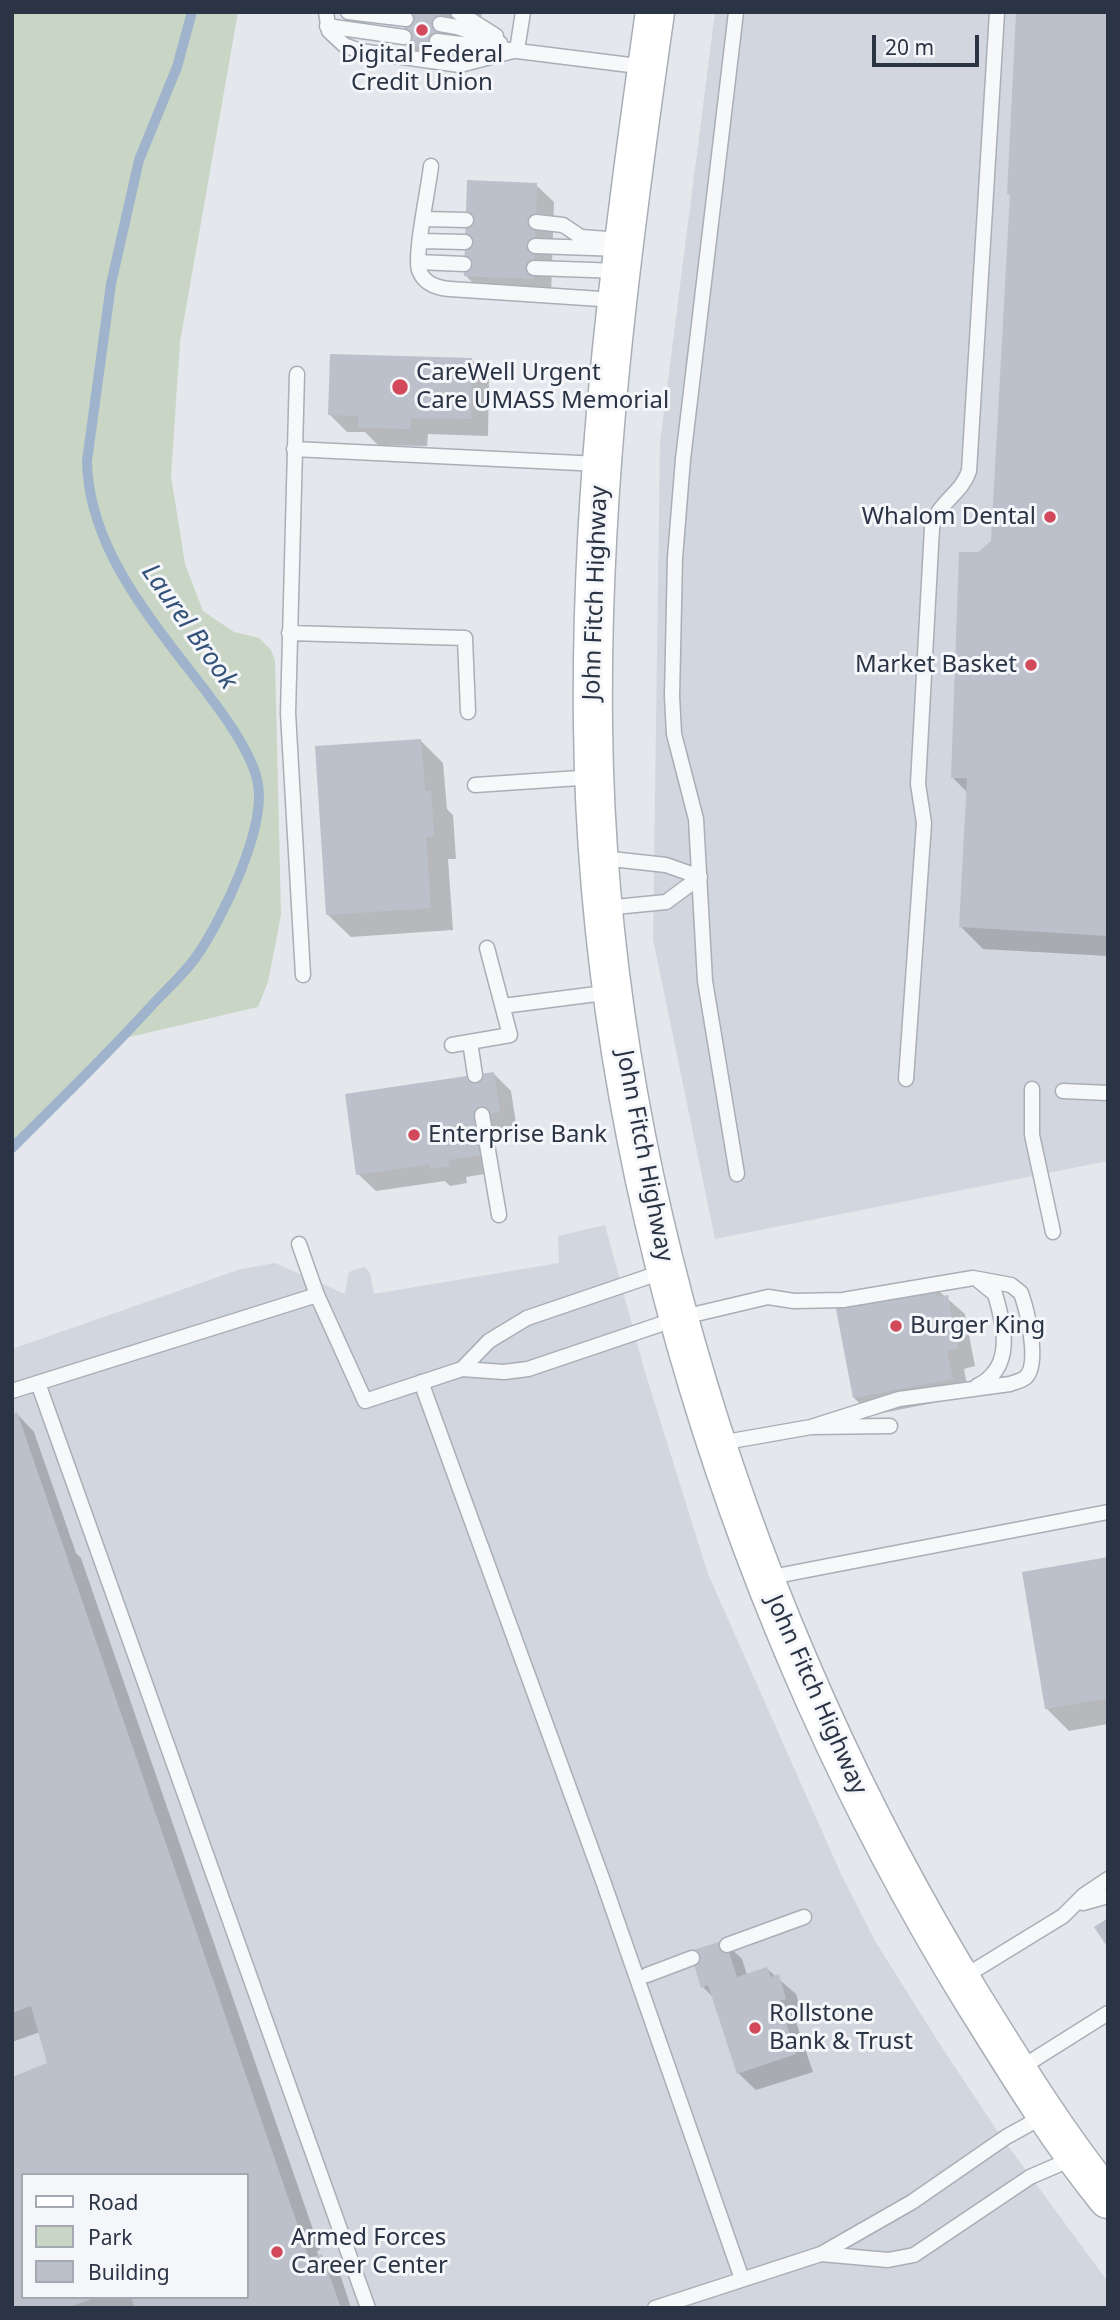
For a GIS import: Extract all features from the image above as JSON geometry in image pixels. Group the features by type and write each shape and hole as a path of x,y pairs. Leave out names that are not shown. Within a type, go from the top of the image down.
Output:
{"main road":[{"name":"John Fitch Highway","path":"655,12 622,265 601,464 593,614 595,777 604,908 612,992 637,1136 679,1318 765,1578 809,1689 858,1793 961,1979 1045,2116 1074,2158 1108,2199"}],"lane":[{"path":"348,12 406,19"},
{"path":"458,12 517,50"},
{"path":"517,50 523,12"},
{"path":"736,12 694,345 675,558 673,720 696,819 705,981 737,1174"},
{"path":"906,1079 923,822 918,784 932,528 937,511 961,487 969,471 997,12"},
{"path":"327,19 344,45 360,51 449,65 474,63 517,50"},
{"path":"327,19 404,37"},
{"path":"440,23 517,50"},
{"path":"437,41 648,67"},
{"path":"431,166 418,262 424,279 439,288 622,265"},
{"path":"424,219 466,220"},
{"path":"536,222 563,225 622,265"},
{"path":"421,241 465,242"},
{"path":"535,246 622,265"},
{"path":"418,262 464,264"},
{"path":"534,268 622,265"},
{"path":"297,374 288,713 303,975"},
{"path":"294,450 601,464"},
{"path":"289,633 465,638 468,712"},
{"path":"475,785 595,777"},
{"path":"600,858 666,865 700,877"},
{"path":"604,908 666,902 700,877"},
{"path":"452,1045 510,1035 487,948"},
{"path":"503,1006 612,992"},
{"path":"470,1042 475,1075"},
{"path":"1032,1089 1032,1135 1053,1232"},
{"path":"1063,1091 1108,1093"},
{"path":"482,1115 499,1215"},
{"path":"299,1244 317,1295 365,1401 462,1369 504,1372 528,1369 679,1318 768,1297 794,1301 843,1300 966,1279 990,1279 1011,1285 1021,1293 1033,1357 1031,1370 1019,1381 899,1399 811,1427 719,1444"},
{"path":"462,1369 489,1341 527,1318 666,1270"},
{"path":"966,1279 985,1284 995,1294 1004,1351 999,1371 970,1390"},
{"path":"12,1391 317,1295"},
{"path":"422,1382 594,1857 742,2278"},
{"path":"38,1383 368,2308"},
{"path":"811,1427 890,1426"},
{"path":"765,1578 1108,1512"},
{"path":"1070,1911 1084,1895 1108,1879"},
{"path":"961,1979 1087,1900 1108,1896"},
{"path":"727,1945 804,1917"},
{"path":"647,1975 692,1958"},
{"path":"1018,2069 1108,2013"},
{"path":"656,2308 821,2254 912,2202 1006,2137 1045,2116"},
{"path":"821,2254 888,2260 914,2255 1030,2177 1074,2158"}],"shaded area":[{"path":"715,12 1108,12 1108,1161 715,1239 653,939 660,443"},
{"path":"605,1225 645,1372 708,1574 841,1874 875,1941 939,2043 1000,2135 1108,2282 1108,2308 12,2308 12,1349 241,1269 275,1263 345,1294 348,1275 351,1271 365,1267 370,1273 374,1294 559,1263 558,1236"}],"green space":[{"path":"12,12 238,12 180,342 171,476 185,564 203,611 234,632 259,638 271,650 275,661 281,915 268,982 258,1007 121,1039 12,1148"}],"building":[{"name":"Digital Federal Credit Union","path":"407,12 441,12 436,49 402,44"},
{"path":"1016,12 1108,12 1108,936 959,927 967,778 951,778 959,552 978,552 991,541 1010,194 1007,194"},
{"path":"467,180 537,183 534,279 464,276"},
{"name":"CareWell Urgent Care UMASS Memorial","path":"330,354 472,358 471,419 411,418 410,429 358,428 359,416 328,415"},
{"path":"421,739 425,791 431,791 434,837 426,837 431,908 326,915 315,746"},
{"name":"Enterprise Bank","path":"494,1072 500,1112 475,1116 480,1155 449,1160 450,1166 431,1169 430,1164 356,1175 345,1094"},
{"name":"Burger King","path":"934,1285 937,1297 948,1295 958,1348 947,1351 953,1379 853,1398 835,1304"},
{"path":"17,1412 309,2258 322,2254 341,2308 135,2308 132,2299 248,2299 248,2173 21,2173 21,2299 92,2299 66,2308 12,2308 12,2077 47,2063 31,2006 12,2013 12,1414"},
{"path":"1108,1557 1108,1698 1045,1709 1022,1572"},
{"path":"1108,1918 1108,1948 1094,1927"},
{"name":"Rollstone Bank & Trust","path":"725,1940 737,1977 767,1967 771,1977 779,1974 786,1999 779,2001 796,2054 737,2074 708,1985 701,1988 690,1951"}],"waterway":[{"name":"Laurel Brook","path":"12,1148 119,1041 196,957 230,896 241,871 256,821 259,798 257,779 251,762 231,727 153,622 113,558 94,511 87,461 111,284 139,160 177,67 192,12"}],"place":[{"name":"Digital Federal Credit Union","path":"422,30"},
{"name":"CareWell Urgent Care UMASS Memorial","path":"400,387"},
{"name":"Whalom Dental","path":"1050,517"},
{"name":"Market Basket","path":"1031,665"},
{"name":"Enterprise Bank","path":"414,1135"},
{"name":"Burger King","path":"896,1326"},
{"name":"Rollstone Bank & Trust","path":"755,2028"},
{"name":"Armed Forces Career Center","path":"277,2252"}]}
